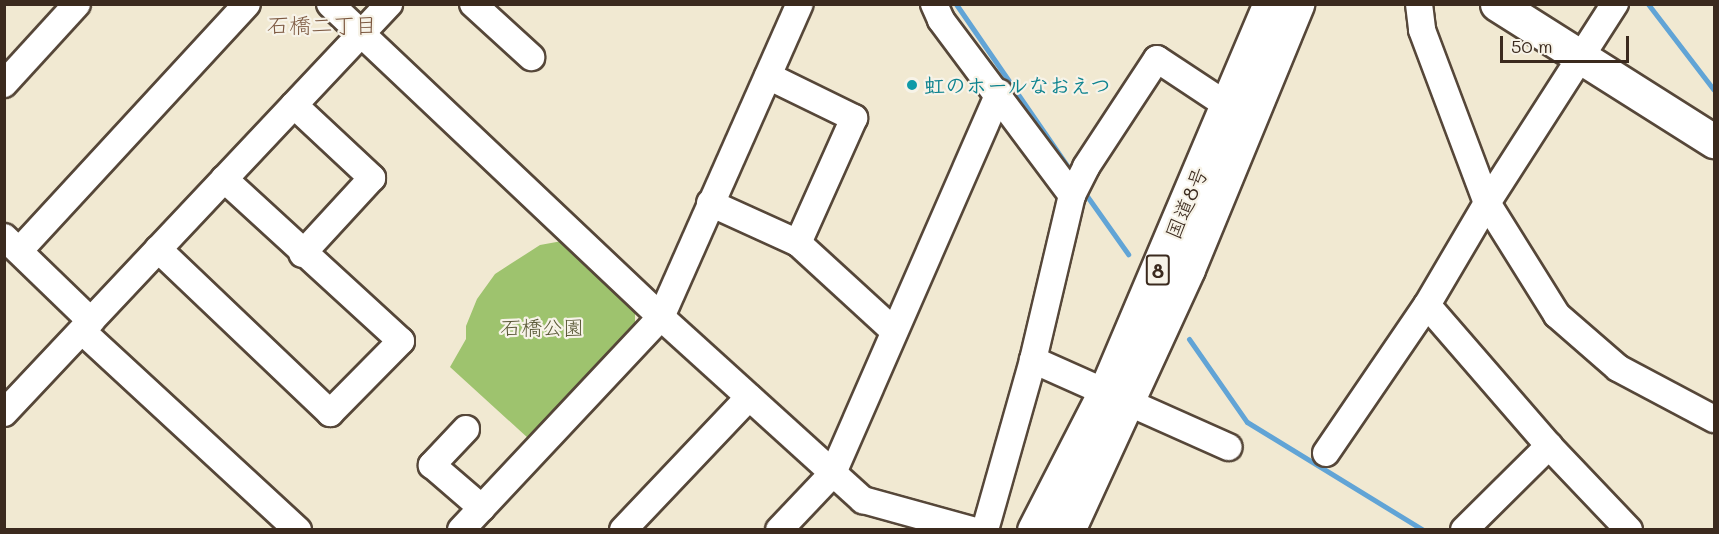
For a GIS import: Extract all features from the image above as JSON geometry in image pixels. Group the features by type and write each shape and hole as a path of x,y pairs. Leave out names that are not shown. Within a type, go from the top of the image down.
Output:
{"main road":[{"name":"国道8号","path":"1068,530 1228,106 1270,4"},
{"name":"国道8号","path":"1034,530 1116,398 1297,4"},
{"path":"1497,4 1714,141"}],"street":[{"path":"4,84 77,4"},
{"path":"247,4 12,244 86,326 297,529"},
{"path":"330,4 661,317 862,500 972,530"},
{"path":"4,413 389,4"},
{"path":"473,4 531,57"},
{"path":"461,530 661,317 800,4"},
{"path":"934,4 940,20 999,93 1078,183"},
{"path":"1419,4 1422,30 1487,203 1557,315 1576,335 1618,368 1714,419"},
{"path":"1326,453 1427,305 1487,203 1616,4"},
{"path":"985,530 1033,360 1078,183 1157,59 1228,106"},
{"path":"768,76 854,118 798,243"},
{"path":"779,530 833,473 999,93"},
{"path":"294,105 372,178 302,254"},
{"path":"158,249 330,413 402,341 302,254 225,179"},
{"path":"710,203 798,243 894,332"},
{"path":"1427,305 1549,446 1629,530"},
{"path":"1033,360 1228,447"},
{"path":"623,530 749,397"},
{"path":"466,429 432,465 482,508"},
{"path":"1464,530 1549,446"}],"green space":[{"name":"石橋公園","path":"562,241 635,307 635,328 529,439 450,367 466,339 466,326 477,299 495,274 540,245"}],"waterway":[{"path":"956,4 1074,176"},
{"path":"1648,4 1714,90"},
{"path":"1082,189 1128,254"},
{"path":"1189,339 1247,422 1423,530"}],"place":[{"name":"虹のホールなおえつ","path":"912,85"}],"district":[{"name":"石橋二丁目","path":"322,25"}]}
